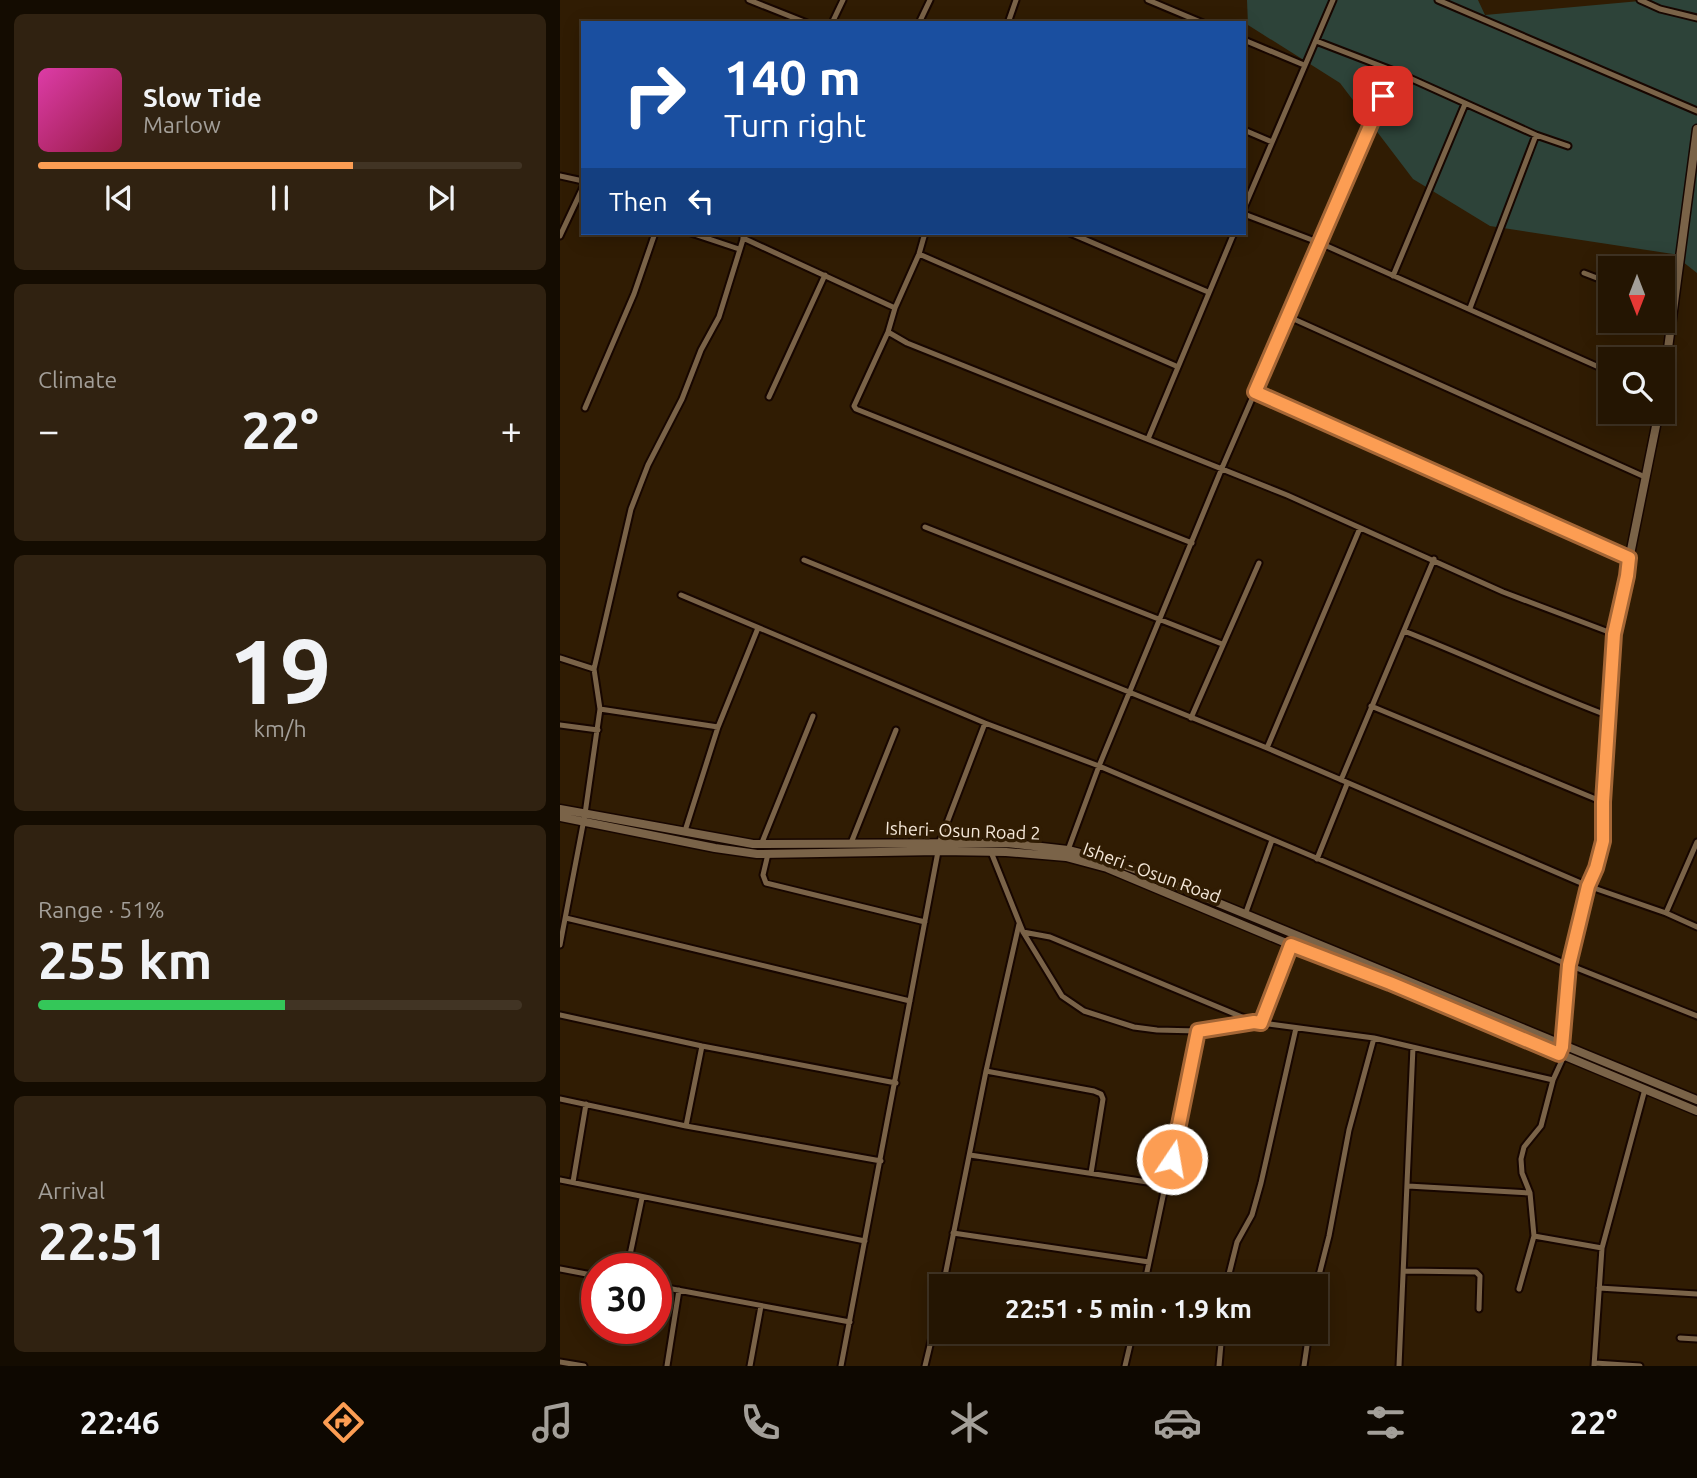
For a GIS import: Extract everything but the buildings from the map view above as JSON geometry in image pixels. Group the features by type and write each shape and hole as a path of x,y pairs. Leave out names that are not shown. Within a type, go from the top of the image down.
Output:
{"main road":[{"path":"1675,293 1697,129"},
{"path":"1562,1052 1569,965 1588,886 1603,841 1614,634 1656,424"},
{"name":"Isheri- Osun Road 2","path":"560,809 585,818 685,831 761,845 851,843 940,846 1007,843 1068,850 1115,862 1562,1052 1697,1100"},
{"name":"Isheri - Osun Road","path":"560,817 585,818 715,848 768,854 940,846 1066,857 1107,868 1291,945 1562,1052 1697,1111"}],"street":[{"path":"749,0 765,2 803,21"},
{"path":"833,21 843,0"},
{"path":"920,21 930,0"},
{"path":"1009,21 1016,0"},
{"path":"1148,0 1198,21"},
{"path":"1246,203 1333,0"},
{"path":"1438,0 1697,110"},
{"path":"1640,0 1660,9 1697,18"},
{"path":"1246,41 1304,65"},
{"path":"1316,41 1394,71 1536,135 1568,146"},
{"path":"1068,850 1099,766 1222,468 1394,71"},
{"path":"1393,276 1465,104"},
{"path":"1246,131 1272,142"},
{"path":"1470,308 1536,135"},
{"path":"560,176 581,181"},
{"path":"560,236 581,191"},
{"path":"1246,216 1320,243 1598,367"},
{"path":"584,408 635,294 653,235"},
{"path":"697,235 739,249"},
{"path":"560,945 585,818 598,730 600,709 594,669 631,509 648,465 682,399 701,350 719,317 744,235 895,308"},
{"path":"923,235 919,254 895,308 888,332 854,406 856,409 1192,543"},
{"path":"1075,235 1209,292"},
{"path":"1148,439 1233,235"},
{"path":"919,254 1177,366"},
{"path":"1584,273 1598,278"},
{"path":"769,397 825,275"},
{"path":"1287,316 1646,477"},
{"path":"888,332 907,343 1222,468 1434,559 1503,592 1614,634"},
{"path":"1255,392 1629,558"},
{"path":"925,527 1222,644"},
{"path":"1267,748 1360,528"},
{"path":"1317,859 1371,706 1434,559"},
{"path":"804,560 1267,748 1588,886 1666,913 1697,927"},
{"path":"1191,718 1259,563"},
{"path":"681,595 1697,1016"},
{"path":"685,831 718,727 758,628"},
{"path":"1404,631 1492,666 1567,701 1609,716"},
{"path":"560,658 594,669"},
{"path":"1371,706 1603,802"},
{"path":"600,709 718,727"},
{"path":"761,845 813,716"},
{"path":"841,1366 940,846 985,723"},
{"path":"560,725 598,730"},
{"path":"851,843 896,730"},
{"path":"1245,915 1272,840"},
{"path":"1666,913 1697,842"},
{"path":"991,852 1019,924 1062,996 1084,1010 1134,1027 1198,1031 1258,1023"},
{"path":"768,854 763,875 766,883 925,922"},
{"path":"566,918 910,1001"},
{"path":"945,1274 1019,924"},
{"path":"1023,932 1049,937 1258,1023 1374,1038 1553,1080"},
{"path":"1258,1023 1291,945"},
{"path":"560,1015 702,1046 896,1083"},
{"path":"1229,1274 1237,1242 1251,1215 1261,1183 1296,1028"},
{"path":"1146,1274 1198,1031"},
{"path":"1319,1274 1349,1130 1374,1038"},
{"path":"686,1126 702,1046"},
{"path":"1399,1366 1413,1047"},
{"path":"1519,1289 1534,1237 1530,1193 1522,1173 1521,1158 1524,1147 1541,1126 1562,1052"},
{"path":"986,1071 1101,1094 1103,1099 1091,1173"},
{"path":"1640,1366 1594,1364 1602,1248 1645,1089"},
{"path":"560,1099 686,1126 881,1161"},
{"path":"573,1182 586,1104"},
{"path":"970,1155 1167,1185"},
{"path":"560,1180 865,1241"},
{"path":"1408,1186 1530,1193"},
{"path":"630,1253 642,1198"},
{"path":"953,1233 1149,1262"},
{"path":"1534,1237 1602,1248"},
{"path":"560,1269 581,1273"},
{"path":"1405,1271 1476,1272 1480,1276 1479,1309"},
{"path":"1599,1288 1697,1294"},
{"path":"672,1289 849,1322"},
{"path":"667,1366 679,1290"},
{"path":"750,1366 761,1306"},
{"path":"1680,1338 1697,1339"},
{"path":"925,1366 931,1344"},
{"path":"1125,1366 1130,1344"},
{"path":"1219,1366 1221,1344"},
{"path":"1304,1366 1307,1344"},
{"path":"560,1362 584,1366"}],"green space":[{"path":"1247,0 1478,0 1485,15 1651,0 1697,0 1697,273 1673,254 1490,226 1413,179 1340,83 1248,25"}],"route":[{"path":"1172,1159 1198,1031 1261,1023 1291,945 1559,1054 1562,1047 1569,965 1588,886 1603,841 1614,634 1629,558 1255,392 1383,96"}]}
